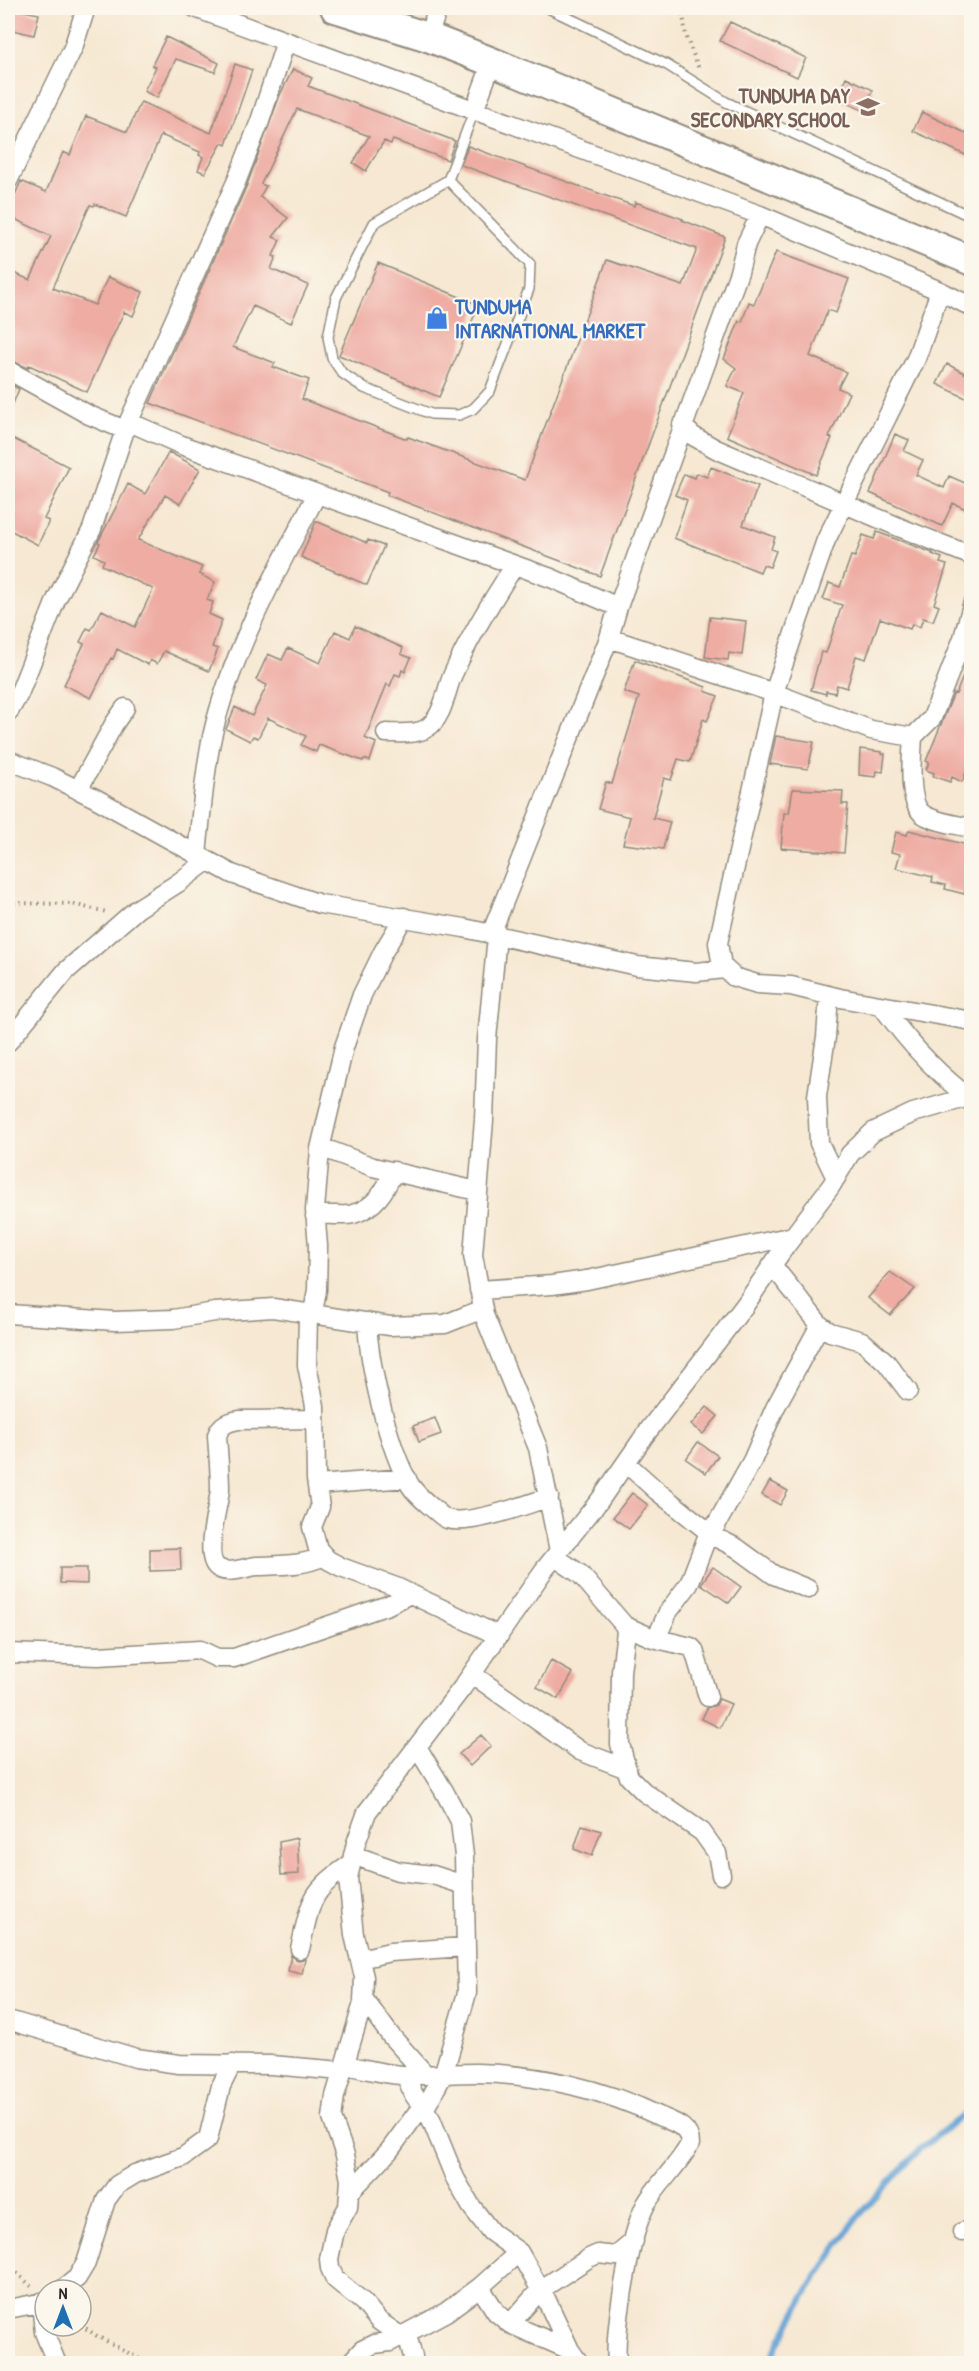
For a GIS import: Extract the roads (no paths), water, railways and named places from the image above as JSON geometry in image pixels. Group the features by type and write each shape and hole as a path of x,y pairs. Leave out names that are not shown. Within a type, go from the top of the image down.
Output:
{"highway":[{"path":"335,8 428,37 492,62 972,261"}],"street":[{"path":"8,181 74,48 86,8"},
{"path":"195,8 760,215 940,291 972,308"},
{"path":"428,37 438,8"},
{"path":"8,713 22,685 56,600 92,529 127,426 237,180 260,121 285,40"},
{"path":"474,111 492,62"},
{"path":"708,1697 694,1650 682,1644 656,1639 625,1626 580,1574 557,1554 549,1497 538,1448 483,1309 473,1255 484,1120 494,935 609,638 682,425 739,272 746,244 760,215"},
{"path":"940,291 916,359 826,540 774,693 718,943 722,966 734,977 757,984 790,986 829,996 972,1021"},
{"path":"8,370 89,415 184,446 551,578 618,607"},
{"path":"682,425 693,436 716,449 900,528 972,556"},
{"path":"8,1042 66,971 202,858 212,737 230,677 266,591 317,494"},
{"path":"386,733 409,733 425,729 435,721 452,676 515,566"},
{"path":"972,605 963,638 932,718 913,737 912,779 917,809 925,816 972,828"},
{"path":"609,638 774,693 871,730 913,737"},
{"path":"78,790 125,708"},
{"path":"8,760 78,790 232,874 320,904 404,917 637,966 696,972 725,969"},
{"path":"404,917 383,952 362,995 344,1047 321,1147 315,1215 318,1246 317,1290 311,1313 307,1365 312,1385 320,1507 312,1527 318,1549 324,1556 341,1567 410,1594 499,1636"},
{"path":"829,996 826,1037 817,1096 819,1143 836,1178"},
{"path":"882,1006 899,1030 921,1054 970,1097"},
{"path":"411,2364 412,2349 409,2342 379,2321 363,2302 335,2279 330,2268 335,2230 348,2207 350,2180 345,2155 332,2118 335,2096 363,1998 364,1977 354,1935 348,1878 367,1812 472,1674 557,1554 745,1305 836,1178 850,1154 873,1132 914,1113 970,1097"},
{"path":"321,1147 373,1167 477,1191"},
{"path":"315,1215 328,1213 351,1215 367,1207 382,1196 394,1172"},
{"path":"479,1290 587,1280 793,1236"},
{"path":"772,1265 820,1325 830,1332 862,1341 886,1362 908,1391"},
{"path":"8,1314 115,1322 173,1319 215,1312 273,1308 390,1326 445,1324 483,1309"},
{"path":"367,1322 368,1345 393,1442 407,1478 421,1498 446,1519 469,1519 498,1514 549,1497"},
{"path":"656,1639 668,1612 689,1584 710,1533 752,1461 775,1408 820,1325"},
{"path":"315,1419 239,1420 228,1422 220,1427 217,1435 220,1492 212,1528 213,1552 216,1566 219,1569 228,1570 293,1564 313,1561 324,1556"},
{"path":"626,1463 710,1533 737,1548 774,1575 808,1588"},
{"path":"317,1485 407,1478"},
{"path":"8,1653 99,1656 200,1650 217,1658 234,1658 388,1605 410,1594"},
{"path":"625,1626 621,1672 620,1744 629,1777 644,1791 702,1832 717,1853 721,1875"},
{"path":"472,1674 580,1751 627,1768"},
{"path":"349,2193 388,2151 423,2108 467,1993 460,1821 417,1747"},
{"path":"352,1859 398,1871 433,1875 464,1885"},
{"path":"300,1948 316,1893 326,1881 352,1859"},
{"path":"360,1959 390,1952 465,1947"},
{"path":"363,1998 391,2036 435,2075"},
{"path":"8,2020 136,2058 179,2064 343,2068 405,2075 477,2073 546,2080 604,2094 654,2113 684,2128 688,2132 690,2144 646,2204 634,2241 619,2323 617,2364"},
{"path":"77,2278 86,2263 106,2200 117,2185 135,2174 183,2157 208,2139 221,2086 232,2064"},
{"path":"405,2075 431,2119 455,2178 471,2206 491,2232 519,2252 575,2357"},
{"path":"510,2324 540,2290 589,2258 598,2254 616,2256 634,2241"},
{"path":"349,2364 362,2350 374,2344 390,2342 446,2312 480,2287 519,2252"},
{"path":"480,2287 496,2312 510,2324 575,2357"},
{"path":"8,2309 33,2301"},
{"path":"46,2338 57,2364"}],"lane":[{"path":"548,8 667,65 726,102 972,217"},
{"path":"448,180 502,237 523,255 530,264 531,275 529,290 490,391 474,409 459,415 431,414 364,388 342,373 332,358 328,337 336,298 374,223 448,180 474,111"}],"waterway":[{"path":"768,2364 808,2290 857,2218 920,2149 972,2108"}],"place":[{"name":"TUNDUMA DAY SECONDARY SCHOOL","path":"868,107"},
{"name":"TUNDUMA INTARNATIONAL MARKET","path":"437,318"}]}
